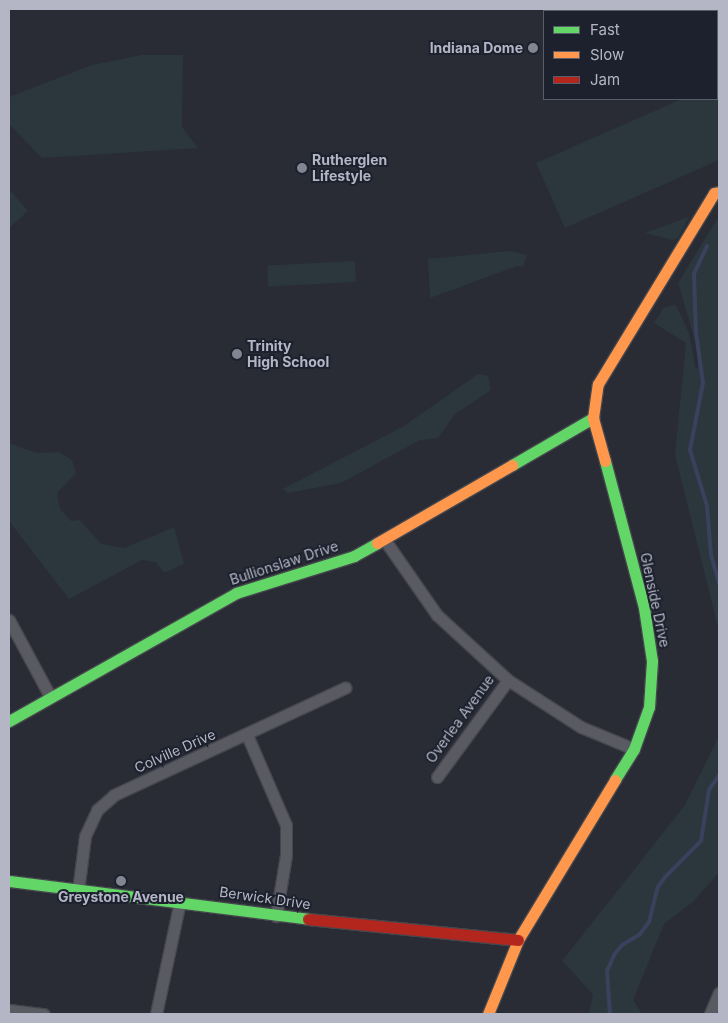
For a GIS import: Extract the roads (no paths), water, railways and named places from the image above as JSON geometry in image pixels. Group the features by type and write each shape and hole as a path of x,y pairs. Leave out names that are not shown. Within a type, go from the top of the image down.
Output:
{"street":[{"name":"Glenside Drive","path":"488,1014 518,940 634,749 649,707 652,661 644,608 593,418 598,384 714,193 719,192"},
{"name":"Bullionslaw Drive","path":"9,721 50,696 236,593 354,556 593,418"},
{"name":"Overlea Avenue","path":"384,539 438,615 508,680 581,727 634,749"},
{"path":"9,620 50,696"},
{"name":"Overlea Avenue","path":"437,777 508,680"},
{"name":"Colville Drive","path":"78,891 85,836 96,810 114,795 247,735 344,688"},
{"path":"247,735 286,825 286,855 276,916"},
{"name":"Berwick Drive","path":"9,881 78,891 180,901 276,916 518,940"},
{"path":"156,1014 180,901"},
{"path":"710,1014 719,993"},
{"path":"9,1010 44,1014"}],"waterway":[{"path":"707,246 694,274 696,333 703,383 690,450 707,506 711,555 719,583"},
{"path":"610,1014 607,971 614,955 622,945 640,934 649,922 658,887 665,877 701,841 709,790 719,775"}],"place":[{"name":"Indiana Dome","path":"533,48"},
{"name":"Rutherglen Lifestyle","path":"302,168"},
{"name":"Trinity High School","path":"237,354"},
{"name":"Greystone Avenue","path":"121,881"}]}
